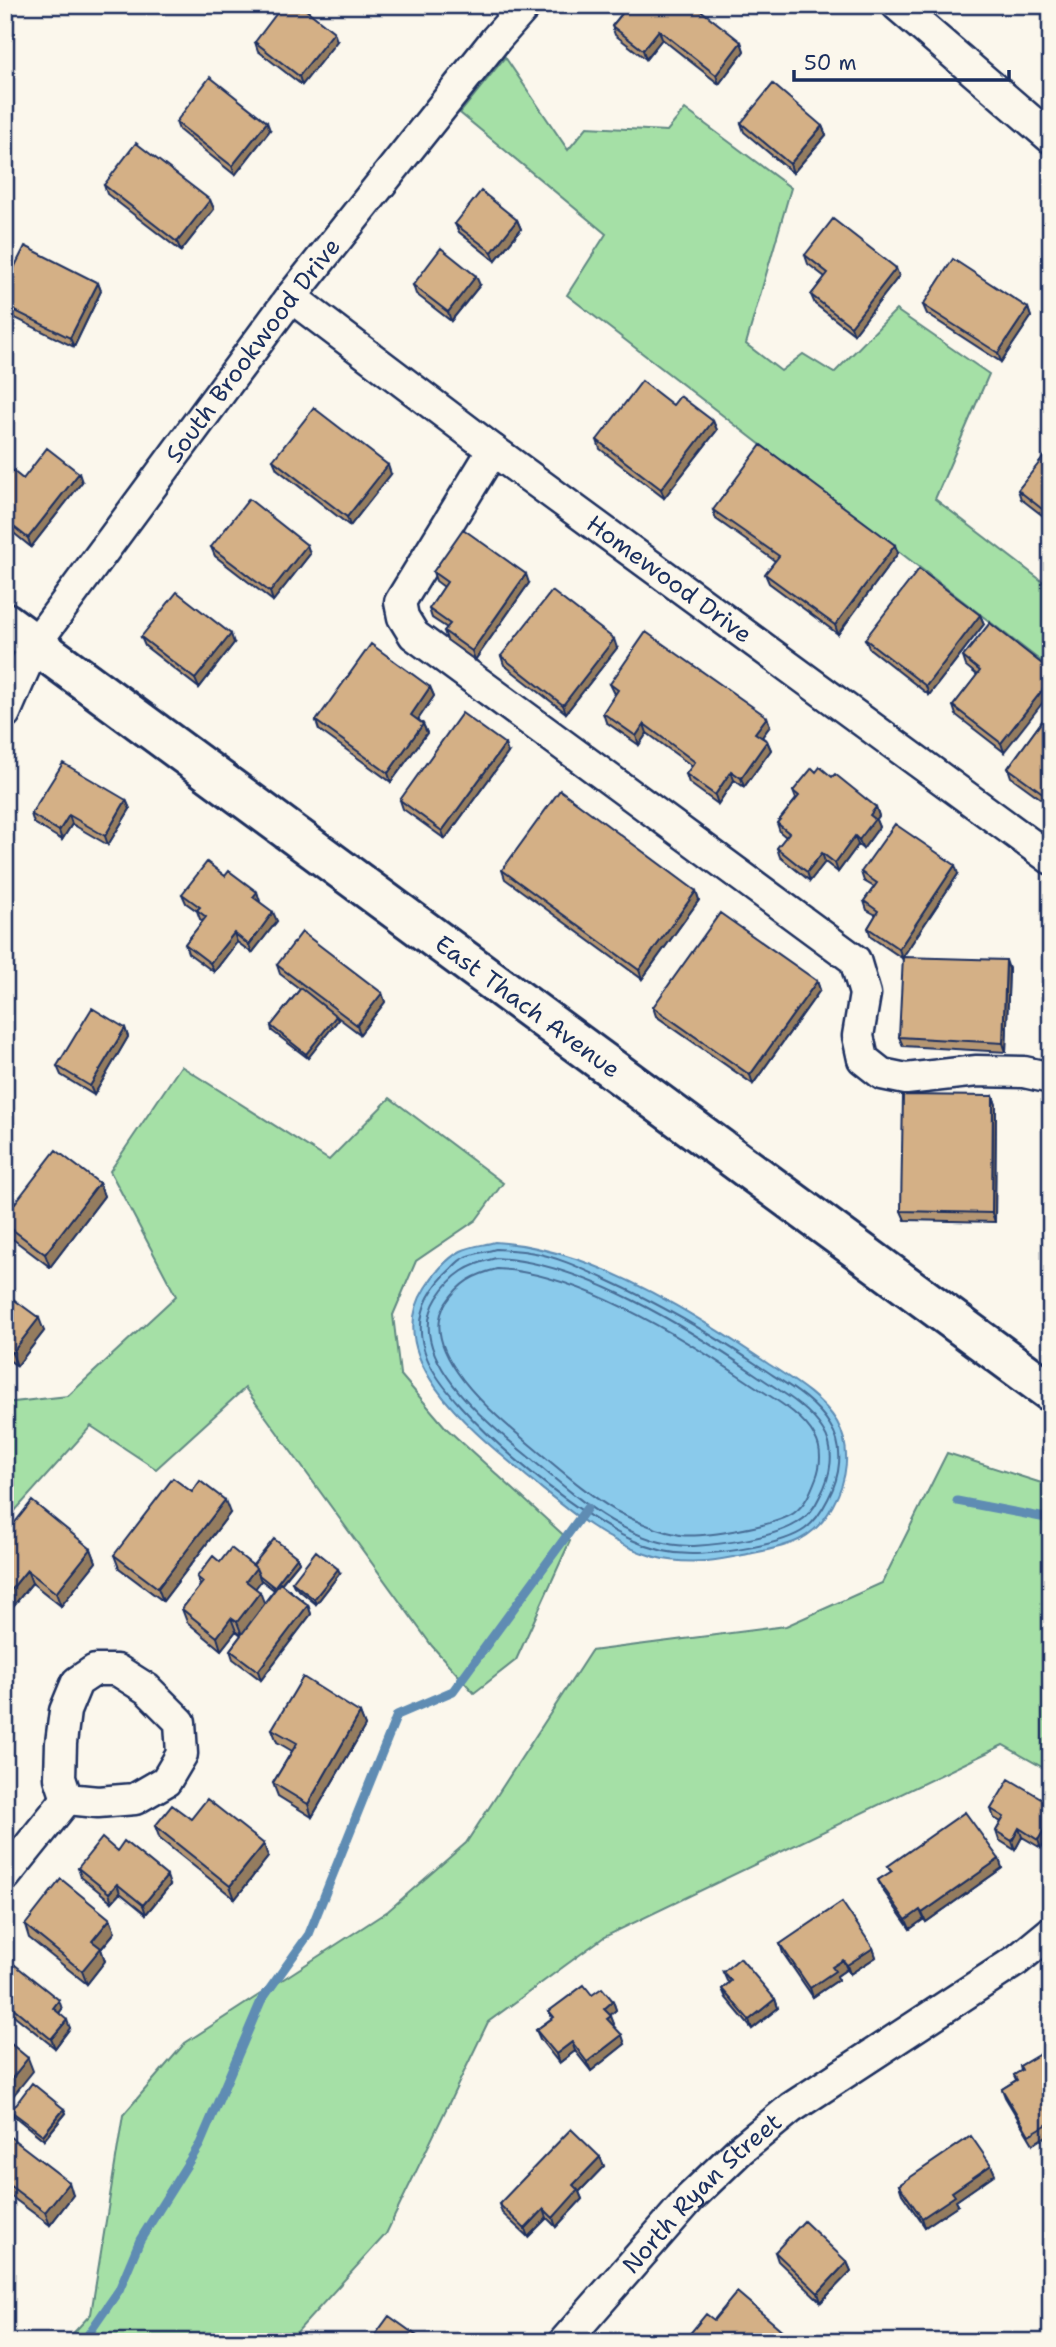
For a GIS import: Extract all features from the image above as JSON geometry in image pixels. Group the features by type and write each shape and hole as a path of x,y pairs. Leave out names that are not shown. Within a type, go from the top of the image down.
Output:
{"street":[{"name":"South Brookwood Drive","path":"5,713 20,633 526,5"},
{"path":"897,5 1048,129"},
{"name":"Homewood Drive","path":"291,297 493,450 1051,859"},
{"path":"493,450 400,602 403,617 414,635 856,960 866,994 858,1036 863,1059 882,1074 906,1079 977,1071 1024,1072 1051,1078"},
{"name":"East Thach Avenue","path":"20,633 1051,1392"},
{"path":"95,1670 117,1670 147,1689 180,1721 182,1754 166,1782 135,1799 98,1802 66,1799 61,1778 61,1742 65,1711 77,1682 95,1670"},
{"path":"5,1876 66,1799"},
{"name":"North Ryan Street","path":"564,2342 691,2197 740,2150 791,2108 1017,1960 1051,1932"}],"green space":[{"path":"505,57 568,150 587,127 667,131 685,109 791,188 746,344 781,371 803,354 834,373 896,310 989,374 935,499 1051,588 1051,669 567,295 606,234 460,113"},
{"path":"181,1066 329,1160 390,1098 503,1183 476,1220 416,1261 393,1315 400,1374 446,1428 570,1541 516,1660 474,1693 432,1646 245,1388 156,1469 91,1426 5,1522 5,1403 68,1396 176,1296 110,1171"},
{"path":"947,1453 1051,1486 1051,1772 1003,1745 604,1937 488,2022 386,2234 288,2342 65,2342 91,2314 123,2115 185,2043 388,1911 466,1843 591,1651 786,1626 882,1583"}],"water":[{"path":"495,1242 558,1253 628,1281 723,1334 815,1397 837,1422 845,1443 846,1464 842,1485 826,1517 809,1534 789,1544 730,1558 707,1561 668,1560 637,1551 602,1533 504,1457 459,1416 439,1392 424,1367 415,1341 414,1315 425,1288 436,1272 465,1249"}],"building":[{"path":"283,5 300,5 334,32 299,76 255,42"},
{"path":"629,5 694,5 741,42 716,75 659,30 643,50 612,26"},
{"path":"210,77 267,122 232,166 176,122"},
{"path":"773,84 822,126 790,164 741,123"},
{"path":"136,143 210,200 177,242 104,185"},
{"path":"481,191 517,220 492,252 455,224"},
{"path":"833,219 896,268 851,326 811,295 828,273 805,255"},
{"path":"25,246 98,283 70,338 5,306 5,286"},
{"path":"441,248 476,276 448,312 413,285"},
{"path":"953,259 1028,308 998,353 923,305"},
{"path":"642,381 673,405 680,396 713,421 661,489 597,440"},
{"path":"314,408 388,465 347,517 273,460"},
{"path":"761,445 895,545 835,625 765,574 779,556 713,510"},
{"path":"47,448 79,473 28,538 5,520 5,468 7,466 23,479"},
{"path":"1051,449 1051,516 1018,490"},
{"path":"249,499 307,545 270,592 211,547"},
{"path":"463,529 526,574 472,651 444,631 450,624 429,609 447,582 433,572"},
{"path":"919,569 980,615 926,686 865,639"},
{"path":"552,591 614,639 563,705 501,656"},
{"path":"177,592 231,634 195,679 141,637"},
{"path":"990,623 1051,671 1051,679 1001,743 953,706 980,671 963,657"},
{"path":"646,632 767,717 755,733 767,741 741,778 731,771 715,795 686,774 695,762 644,724 636,736 603,713 618,690 610,684"},
{"path":"371,644 430,687 411,715 423,724 388,773 316,721"},
{"path":"1051,709 1051,799 1008,768"},
{"path":"462,713 505,744 442,831 400,800"},
{"path":"63,763 126,800 105,836 69,815 59,831 31,814"},
{"path":"820,767 832,777 835,774 876,807 870,815 875,819 859,840 855,836 835,863 822,853 807,872 777,848 789,833 777,823 799,796 793,791 812,768 816,772"},
{"path":"560,790 696,891 639,970 502,870"},
{"path":"895,824 955,865 899,949 868,928 878,911 864,901 877,883 861,872"},
{"path":"207,862 225,876 229,871 257,892 253,897 273,912 249,945 234,933 210,963 185,944 206,917 197,910 200,907 182,894"},
{"path":"720,913 817,981 750,1075 653,1007"},
{"path":"302,932 382,993 357,1025 277,965"},
{"path":"903,957 1006,960 1003,1043 899,1037"},
{"path":"301,988 336,1016 306,1054 271,1026"},
{"path":"92,1008 125,1028 90,1086 57,1066"},
{"path":"903,1095 993,1096 992,1213 901,1211"},
{"path":"56,1150 99,1183 45,1254 5,1224 5,1216"},
{"path":"5,1293 39,1318 12,1353 5,1347"},
{"path":"173,1478 192,1492 200,1481 225,1500 158,1588 114,1555"},
{"path":"32,1501 91,1549 56,1593 27,1570 5,1597 5,1535"},
{"path":"274,1539 297,1557 274,1587 259,1575 253,1565"},
{"path":"231,1548 256,1568 246,1581 260,1592 237,1622 231,1618 217,1637 182,1609 203,1582 197,1577 213,1556 220,1562"},
{"path":"316,1551 338,1569 314,1599 292,1582"},
{"path":"280,1583 308,1605 258,1671 230,1650"},
{"path":"303,1677 360,1713 308,1804 273,1783 297,1743 272,1729"},
{"path":"1009,1779 1051,1804 1051,1818 1038,1840 1019,1828 1012,1841 996,1831 1004,1817 991,1809"},
{"path":"207,1799 264,1844 230,1886 155,1826 172,1805 191,1819"},
{"path":"965,1812 999,1859 922,1913 920,1910 906,1920 878,1880 892,1871 888,1866"},
{"path":"102,1838 117,1851 124,1841 167,1876 143,1905 117,1884 109,1893 78,1868"},
{"path":"61,1879 110,1919 92,1941 101,1948 82,1971 25,1925"},
{"path":"842,1902 873,1948 847,1965 843,1960 832,1967 835,1971 810,1988 780,1944"},
{"path":"5,1957 59,2000 53,2008 67,2020 51,2039 5,2001"},
{"path":"740,1958 775,1999 749,2020 722,1989 731,1981 723,1972"},
{"path":"584,1985 592,1995 602,1988 613,2001 604,2009 611,2016 607,2019 622,2035 587,2062 572,2042 556,2054 536,2030 554,2017 549,2011"},
{"path":"5,2039 28,2058 5,2087"},
{"path":"1050,2048 1051,2104 1046,2110 1051,2122 1029,2135 1002,2089 1017,2080 1014,2075 1022,2070 1020,2066"},
{"path":"32,2083 64,2109 43,2135 11,2111"},
{"path":"571,2129 600,2157 573,2185 578,2190 553,2218 544,2209 525,2229 499,2204"},
{"path":"5,2133 69,2182 45,2212 5,2182"},
{"path":"971,2136 991,2165 952,2192 955,2196 922,2218 899,2185"},
{"path":"804,2221 847,2262 818,2293 775,2252"},
{"path":"737,2292 785,2333 778,2342 683,2342 706,2314 714,2320"},
{"path":"389,2316 424,2341 370,2342"}],"waterway":[{"path":"957,1501 1051,1519"},
{"path":"83,2342 119,2290 140,2240 200,2144 261,2001 309,1934 397,1715 453,1691 587,1508"}]}
